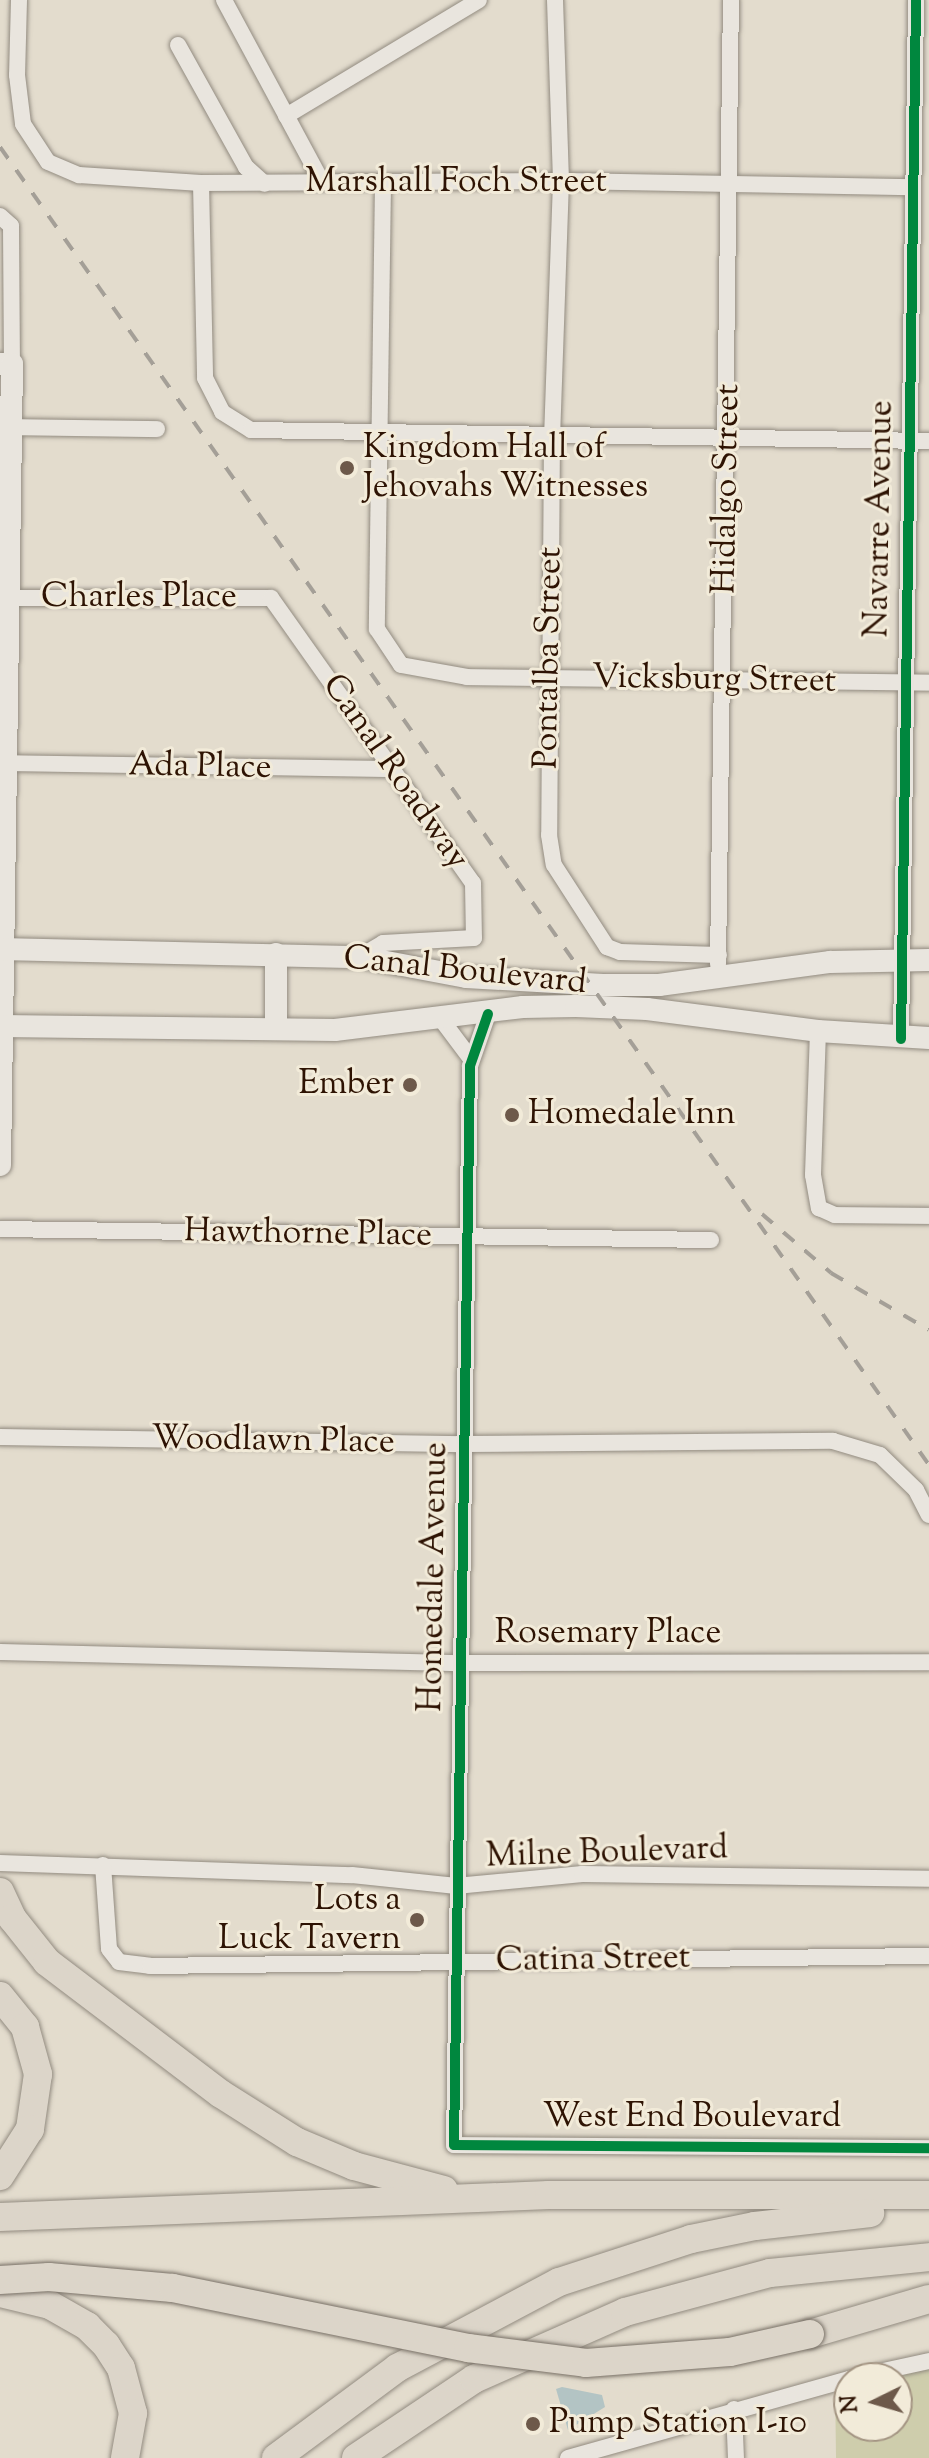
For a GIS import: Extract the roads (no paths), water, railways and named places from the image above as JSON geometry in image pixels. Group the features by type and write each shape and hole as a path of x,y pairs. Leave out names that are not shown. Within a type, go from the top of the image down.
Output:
{"highway":[{"path":"0,1892 12,1918 47,1962 264,2123 354,2166 480,2197"},
{"path":"0,1996 25,2027 34,2049 37,2099 30,2129 0,2176"},
{"path":"0,2217 480,2197 929,2195"},
{"path":"276,2458 409,2360 559,2282 624,2258 755,2226 929,2210"},
{"path":"356,2458 474,2379 625,2312 770,2273 929,2257"},
{"path":"0,2280 49,2277 173,2288 468,2348 586,2363 730,2352 810,2334 929,2299"},
{"path":"0,2293 50,2305 87,2326 106,2345 121,2368 133,2413 125,2458"}],"main road":[{"path":"0,1165 3,658 8,598 4,559 6,364"},
{"name":"Canal Boulevard","path":"1,949 360,957 534,983 659,985 718,966 929,960"},
{"path":"276,954 276,1029"},
{"name":"Canal Boulevard","path":"1,1026 335,1030 488,1014 523,1007 647,1009 818,1031 901,1039 929,1038"}],"street":[{"name":"Marshall Foch Street","path":"19,0 17,75 23,124 36,148 63,170 201,183 561,181 913,187"},
{"path":"224,0 322,182"},
{"path":"286,116 479,0"},
{"name":"Pontalba Street","path":"555,0 561,181 552,435 549,835 554,865 607,947 620,952 718,966"},
{"name":"Hidalgo Street","path":"718,966 728,437 731,0"},
{"name":"Navarre Avenue","path":"901,1039 916,0"},
{"path":"178,45 246,167 265,184"},
{"path":"201,183 203,370 210,396 222,412 251,430 929,441"},
{"path":"380,432 383,183"},
{"path":"0,216 11,226 6,364"},
{"path":"6,432 157,429"},
{"name":"Vicksburg Street","path":"380,432 377,629 389,654 414,670 550,678 929,683"},
{"name":"Charles Place","path":"8,598 271,598"},
{"name":"Canal Roadway","path":"271,598 473,883 474,938 383,943 360,957"},
{"name":"Ada Place","path":"2,764 394,769"},
{"name":"Homedale Avenue","path":"454,2145 471,1059 488,1014"},
{"path":"441,1019 471,1059"},
{"path":"818,1031 814,1190 825,1213 929,1216"},
{"name":"Hawthorne Place","path":"0,1229 711,1240"},
{"name":"Woodlawn Place","path":"0,1437 465,1444 833,1441 880,1455 916,1490 929,1515"},
{"name":"Rosemary Place","path":"0,1652 461,1663 929,1662"},
{"name":"Milne Boulevard","path":"0,1863 352,1875 456,1886 582,1874 929,1879"},
{"name":"Catina Street","path":"103,1865 103,1922 109,1949 119,1962 150,1966 929,1956"},
{"name":"West End Boulevard","path":"454,2145 929,2148"},
{"path":"568,2458 833,2383"},
{"path":"734,2409 736,2458"}],"railway":[{"path":"0,147 929,1465"},
{"path":"762,1214 831,1273 929,1330"}],"place":[{"name":"Kingdom Hall of Jehovahs Witnesses","path":"347,468"},
{"name":"Ember","path":"410,1085"},
{"name":"Homedale Inn","path":"512,1115"},
{"name":"Lots a Luck Tavern","path":"417,1920"},
{"name":"Pump Station I-10","path":"533,2424"}]}
